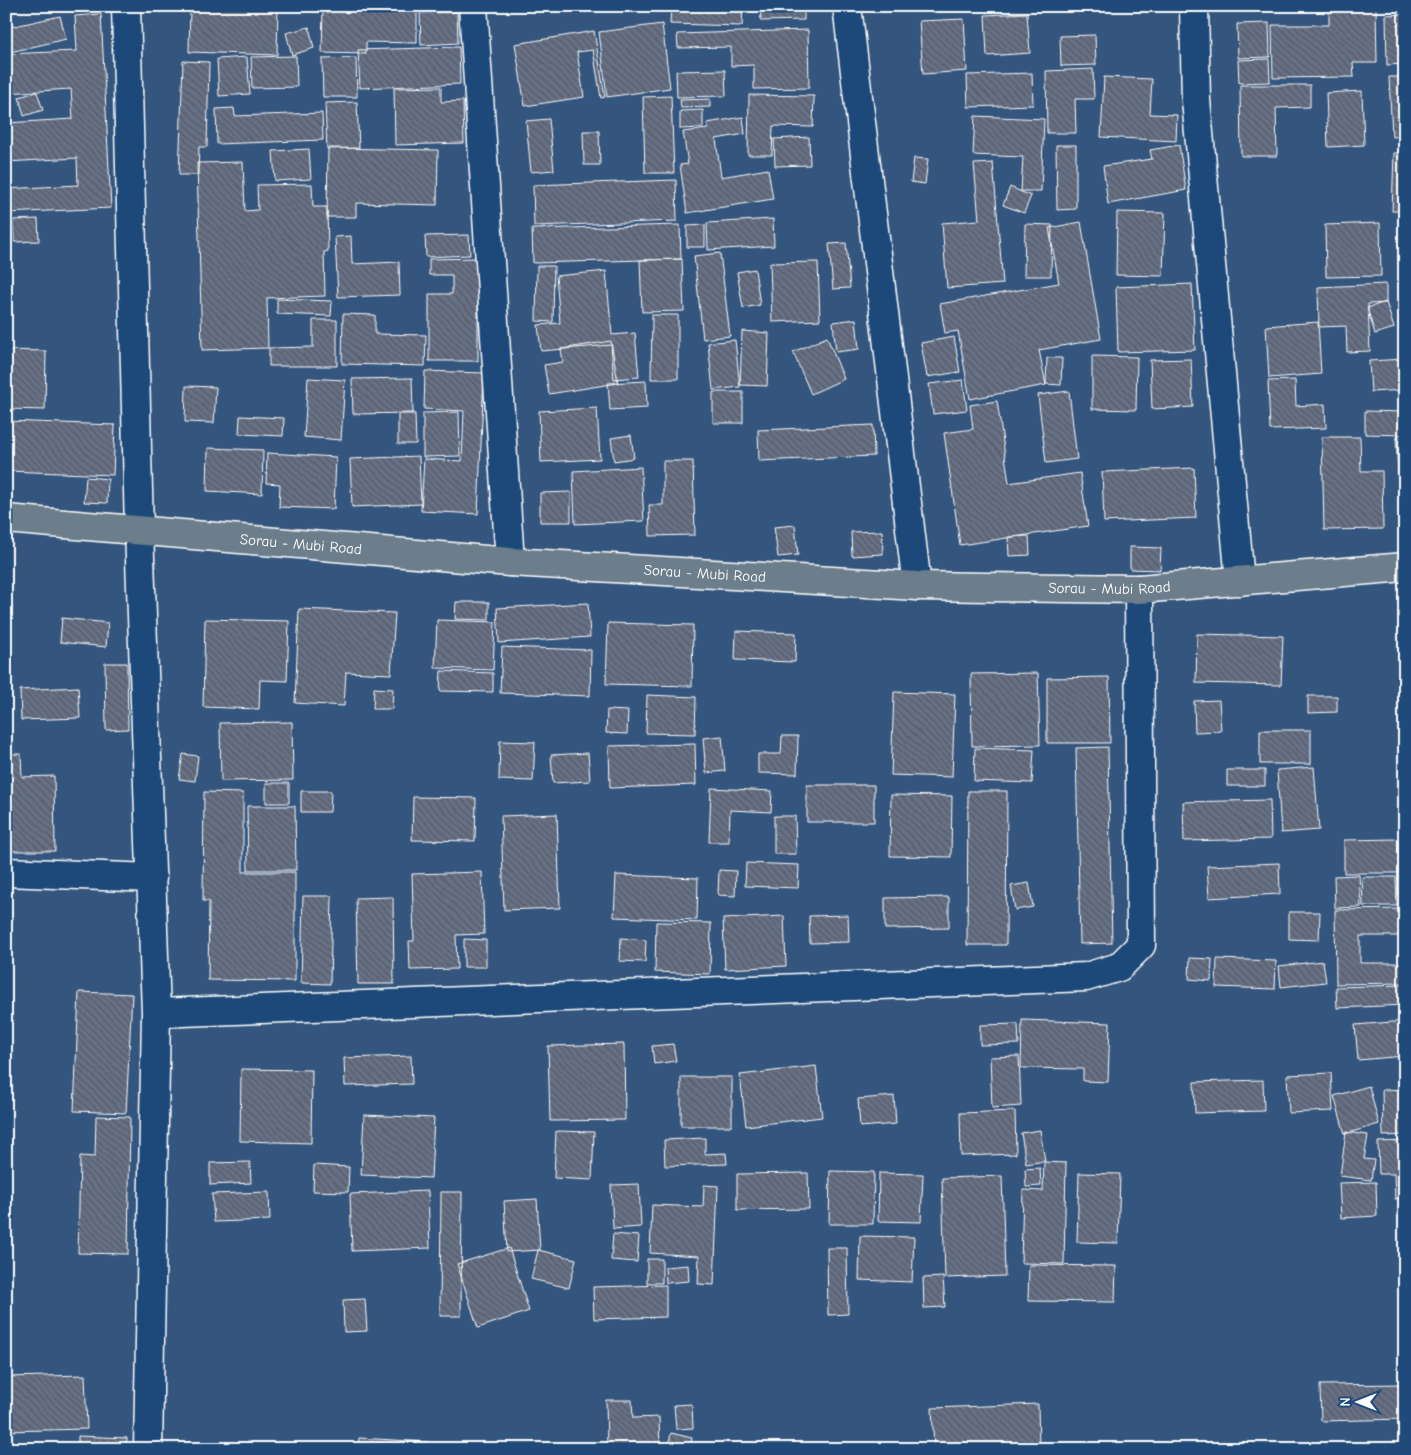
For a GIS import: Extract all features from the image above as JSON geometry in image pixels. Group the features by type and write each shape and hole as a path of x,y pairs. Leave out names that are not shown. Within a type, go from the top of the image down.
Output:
{"main road":[{"name":"Sorau - Mubi Road","path":"6,519 510,562 917,586 1139,589 1405,567"}],"street":[{"path":"126,6 139,530 156,1013 148,1449"},
{"path":"473,6 510,562"},
{"path":"848,6 917,586"},
{"path":"1194,6 1196,100 1240,581"},
{"path":"156,1013 1086,977 1119,967 1141,944 1139,589"},
{"path":"6,872 152,878"}],"building":[{"path":"190,6 278,6 277,55 189,52"},
{"path":"323,6 428,6 428,12 417,12 417,43 366,42 366,54 322,53"},
{"path":"671,6 743,6 742,26 670,24"},
{"path":"760,6 804,6 804,20 761,21"},
{"path":"1229,6 1286,6 1286,9"},
{"path":"1297,6 1371,6 1371,7 1297,8"},
{"path":"1329,8 1376,8 1377,63 1353,63 1354,77 1273,78 1272,25 1329,25"},
{"path":"457,12 458,43 421,45 420,13"},
{"path":"1027,13 1030,53 987,56 985,15"},
{"path":"101,14 111,208 6,213 6,189 78,185 77,158 6,162 6,123 73,119 71,89 6,93 6,54 77,51 75,16"},
{"path":"1405,14 1405,64 1387,65 1386,15"},
{"path":"60,16 66,39 6,53 6,28"},
{"path":"964,19 967,71 923,74 919,21"},
{"path":"1269,23 1270,57 1238,58 1237,24"},
{"path":"662,24 670,88 607,97 599,32"},
{"path":"309,27 314,48 292,55 286,33"},
{"path":"808,30 809,88 754,89 754,65 731,66 731,47 678,48 677,34"},
{"path":"594,31 605,97 601,98 593,50 577,52 584,97 525,106 515,44"},
{"path":"1095,35 1096,65 1061,66 1060,36"},
{"path":"459,47 460,84 360,88 358,50"},
{"path":"296,56 297,87 252,88 251,57"},
{"path":"247,57 250,94 219,96 217,59"},
{"path":"356,58 357,97 323,97 322,59"},
{"path":"1269,59 1270,82 1239,83 1238,60"},
{"path":"183,61 209,62 207,147 199,147 198,175 179,175"},
{"path":"1093,69 1094,99 1075,99 1076,133 1047,133 1046,71"},
{"path":"725,70 726,96 677,97 676,71"},
{"path":"1032,73 1033,105 968,107 967,75"},
{"path":"1104,77 1152,79 1150,114 1177,115 1176,141 1101,137"},
{"path":"1389,77 1405,77 1405,136 1392,137"},
{"path":"1240,85 1310,85 1310,107 1276,108 1277,156 1241,156"},
{"path":"441,87 441,102 463,101 464,143 395,145 394,88"},
{"path":"1362,91 1364,145 1328,147 1326,93"},
{"path":"37,92 43,110 24,116 19,97"},
{"path":"749,95 814,96 813,127 773,126 772,155 748,155"},
{"path":"671,96 674,173 645,173 643,97"},
{"path":"710,99 710,107 681,108 680,100"},
{"path":"357,102 359,148 327,149 325,103"},
{"path":"234,108 235,116 322,113 323,140 217,144 216,109"},
{"path":"703,110 703,128 680,129 680,111"},
{"path":"975,116 1044,119 1041,191 1021,191 1023,157 973,155"},
{"path":"743,117 745,134 716,139 721,177 768,169 773,199 687,213 680,165 688,164 683,132 708,129 707,123"},
{"path":"549,119 554,170 531,172 526,121"},
{"path":"583,131 599,131 600,165 584,165"},
{"path":"809,137 810,165 775,166 774,139"},
{"path":"1056,145 1076,145 1076,209 1057,210"},
{"path":"1179,145 1186,190 1108,204 1103,166 1152,159 1150,150"},
{"path":"328,148 438,150 437,205 356,203 356,217 327,217"},
{"path":"309,149 311,179 275,181 273,151"},
{"path":"1394,153 1405,153 1405,211 1392,211"},
{"path":"914,158 928,159 925,184 911,182"},
{"path":"243,162 245,211 258,210 257,185 312,184 313,207 327,207 328,251 324,252 325,296 267,298 268,348 202,350 197,163"},
{"path":"993,163 1003,284 947,288 942,223 979,220 974,164"},
{"path":"676,180 677,221 534,226 533,185"},
{"path":"1010,187 1031,196 1024,213 1003,205"},
{"path":"1117,212 1165,213 1163,276 1116,275"},
{"path":"38,219 39,241 14,242 13,220"},
{"path":"773,219 774,246 708,250 707,223"},
{"path":"1081,222 1101,339 1039,350 1046,385 970,399 958,331 945,333 940,304 1059,283 1049,228"},
{"path":"1380,223 1381,276 1326,277 1325,225"},
{"path":"1025,224 1052,225 1051,276 1024,276"},
{"path":"680,225 681,259 533,263 532,229"},
{"path":"705,225 705,247 687,247 687,226"},
{"path":"469,235 470,255 426,257 425,236"},
{"path":"351,236 352,264 399,262 400,295 338,297 335,237"},
{"path":"846,243 850,288 833,289 829,244"},
{"path":"720,253 730,336 703,339 694,256"},
{"path":"478,258 478,361 429,361 429,294 452,294 452,275 429,275 429,259"},
{"path":"682,259 684,311 642,312 640,260"},
{"path":"818,262 820,320 772,322 770,263"},
{"path":"537,266 554,266 553,322 536,321"},
{"path":"755,269 760,305 743,308 737,272"},
{"path":"606,271 612,335 635,333 639,377 614,379 611,345 541,351 538,325 560,323 556,276"},
{"path":"1192,284 1195,350 1118,352 1116,287"},
{"path":"1386,284 1386,303 1368,304 1370,351 1347,352 1346,326 1319,327 1318,287"},
{"path":"277,299 332,301 331,316 277,314"},
{"path":"1386,302 1394,328 1375,334 1367,308"},
{"path":"1405,306 1405,344 1401,307"},
{"path":"343,314 375,315 375,334 426,335 425,366 342,364"},
{"path":"652,315 678,315 678,379 651,379"},
{"path":"856,319 859,349 836,352 833,322"},
{"path":"313,320 337,320 337,366 269,366 269,348 313,347"},
{"path":"1318,322 1321,374 1269,378 1266,326"},
{"path":"742,331 769,333 767,386 740,385"},
{"path":"827,337 844,379 811,394 793,352"},
{"path":"954,337 960,372 927,377 921,343"},
{"path":"735,340 740,387 713,390 708,343"},
{"path":"611,341 618,383 549,394 544,365 563,362 561,349"},
{"path":"6,350 46,351 45,410 6,409"},
{"path":"1092,356 1137,357 1136,410 1092,409"},
{"path":"1047,358 1062,358 1061,385 1046,384"},
{"path":"1191,359 1193,407 1152,409 1150,360"},
{"path":"1405,359 1405,390 1371,392 1369,361"},
{"path":"425,371 484,373 478,514 421,511 424,459 462,461 464,411 424,409"},
{"path":"308,378 345,380 341,440 304,437"},
{"path":"412,378 413,413 353,414 352,379"},
{"path":"963,380 967,410 933,414 929,384"},
{"path":"1295,380 1296,406 1325,404 1326,428 1270,430 1268,381"},
{"path":"646,381 647,408 610,410 608,383"},
{"path":"186,386 216,387 214,423 185,422"},
{"path":"1069,391 1077,459 1046,463 1038,395"},
{"path":"713,392 743,392 743,423 713,423"},
{"path":"997,401 1009,483 1080,473 1088,526 960,545 944,433 973,429 970,405"},
{"path":"597,408 600,459 541,462 539,411"},
{"path":"1365,411 1404,412 1403,435 1365,434"},
{"path":"459,412 460,456 423,457 423,413"},
{"path":"398,414 415,414 416,444 398,444"},
{"path":"240,416 284,418 283,436 239,434"},
{"path":"6,421 115,425 113,475 6,471"},
{"path":"873,425 874,456 759,461 758,430"},
{"path":"631,435 634,458 614,461 611,438"},
{"path":"1322,437 1360,437 1361,471 1382,471 1383,529 1324,530"},
{"path":"1396,438 1405,438 1405,527 1401,527"},
{"path":"208,448 263,450 262,494 207,491"},
{"path":"267,453 336,457 334,509 279,507 280,484 266,483"},
{"path":"419,456 421,504 352,507 350,459"},
{"path":"663,461 693,461 695,535 650,536 649,505 663,505"},
{"path":"641,467 644,521 575,524 573,471"},
{"path":"1194,468 1196,518 1104,522 1102,472"},
{"path":"86,477 108,479 107,503 84,502"},
{"path":"571,492 571,522 540,522 540,493"},
{"path":"795,525 798,555 778,557 774,527"},
{"path":"882,531 883,554 852,556 851,532"},
{"path":"1029,536 1030,555 1009,556 1008,537"},
{"path":"1130,547 1161,548 1160,570 1130,569"},
{"path":"456,602 489,602 489,620 455,619"},
{"path":"588,603 590,637 499,643 497,608"},
{"path":"299,609 395,613 391,674 346,672 344,706 295,703"},
{"path":"62,618 108,623 106,647 60,642"},
{"path":"205,619 289,621 287,681 260,680 259,709 203,707"},
{"path":"437,620 495,622 493,670 435,668"},
{"path":"608,623 693,625 692,686 606,684"},
{"path":"736,631 796,633 795,662 735,660"},
{"path":"1197,634 1283,636 1281,685 1196,683"},
{"path":"502,647 591,650 590,696 500,693"},
{"path":"105,663 127,663 128,729 106,730"},
{"path":"441,671 493,673 493,692 440,691"},
{"path":"1038,673 1040,745 972,746 971,674"},
{"path":"1109,677 1110,743 1047,743 1047,678"},
{"path":"78,687 80,718 21,720 20,690"},
{"path":"374,688 393,689 392,709 373,709"},
{"path":"894,692 955,694 952,777 891,775"},
{"path":"647,695 696,697 695,734 646,733"},
{"path":"1308,696 1337,696 1337,712 1308,713"},
{"path":"1219,700 1221,731 1195,732 1194,701"},
{"path":"607,710 628,711 627,734 606,733"},
{"path":"292,722 293,780 221,781 220,723"},
{"path":"1260,730 1311,730 1311,764 1260,764"},
{"path":"722,736 725,771 706,773 703,738"},
{"path":"782,736 798,736 797,774 758,773 758,754 781,754"},
{"path":"500,741 535,742 533,781 499,780"},
{"path":"695,744 696,785 610,788 609,746"},
{"path":"1108,747 1112,943 1080,944 1076,748"},
{"path":"975,748 1034,750 1032,783 974,781"},
{"path":"588,753 590,781 553,783 551,755"},
{"path":"6,754 21,754 22,777 54,776 55,851 6,851"},
{"path":"183,754 198,756 195,781 179,779"},
{"path":"1314,767 1319,830 1281,833 1277,770"},
{"path":"1227,770 1265,770 1265,786 1227,786"},
{"path":"266,783 289,783 289,803 266,803"},
{"path":"807,785 874,785 874,822 807,822"},
{"path":"711,788 772,791 771,812 730,810 729,842 709,842"},
{"path":"301,791 331,791 330,812 301,812"},
{"path":"968,791 1007,791 1006,945 967,945"},
{"path":"204,792 243,793 243,872 295,872 295,981 208,980 209,901 203,901"},
{"path":"891,795 952,796 951,857 890,856"},
{"path":"413,797 476,798 475,841 412,840"},
{"path":"1270,800 1271,839 1184,841 1183,802"},
{"path":"247,806 295,806 296,870 248,870"},
{"path":"557,814 560,908 504,910 501,816"},
{"path":"774,816 795,816 796,854 774,854"},
{"path":"1398,839 1399,873 1344,873 1344,840"},
{"path":"746,863 799,865 798,888 745,886"},
{"path":"1279,863 1280,894 1209,898 1207,866"},
{"path":"719,870 736,871 735,896 718,895"},
{"path":"482,872 484,934 456,935 457,969 410,970 409,941 414,941 412,874"},
{"path":"616,875 698,878 697,920 614,917"},
{"path":"1359,875 1361,907 1335,908 1334,876"},
{"path":"1362,877 1396,877 1397,906 1363,906"},
{"path":"1029,883 1033,907 1015,910 1011,886"},
{"path":"303,896 332,896 330,984 301,983"},
{"path":"393,897 394,984 358,984 356,898"},
{"path":"949,897 949,928 885,929 885,898"},
{"path":"1405,909 1405,936 1360,936 1360,963 1404,963 1405,983 1336,984 1335,910"},
{"path":"1289,912 1320,912 1319,940 1289,939"},
{"path":"848,915 849,942 810,943 809,916"},
{"path":"784,916 786,966 725,969 723,919"},
{"path":"656,922 711,923 710,974 655,972"},
{"path":"621,938 646,940 645,962 620,961"},
{"path":"464,939 486,940 486,967 464,967"},
{"path":"1190,958 1212,959 1211,981 1189,979"},
{"path":"1217,959 1276,961 1275,989 1216,987"},
{"path":"1323,961 1326,982 1281,987 1279,966"},
{"path":"1405,985 1405,1005 1337,1008 1336,987"},
{"path":"79,992 132,994 126,1113 74,1111"},
{"path":"1022,1020 1110,1023 1108,1082 1083,1081 1083,1069 1021,1068"},
{"path":"1405,1021 1405,1056 1358,1060 1355,1025"},
{"path":"1018,1024 1019,1044 980,1045 980,1025"},
{"path":"624,1044 625,1120 550,1121 548,1046"},
{"path":"673,1044 676,1061 654,1064 652,1046"},
{"path":"411,1056 412,1084 345,1086 344,1058"},
{"path":"1019,1056 1021,1106 992,1108 990,1057"},
{"path":"816,1066 822,1117 746,1126 740,1075"},
{"path":"241,1069 312,1070 311,1143 240,1141"},
{"path":"1331,1073 1333,1111 1289,1113 1287,1075"},
{"path":"681,1077 732,1077 732,1126 681,1126"},
{"path":"1263,1080 1264,1111 1195,1113 1194,1082"},
{"path":"1369,1086 1379,1124 1345,1134 1334,1096"},
{"path":"1405,1089 1405,1135 1383,1136 1382,1090"},
{"path":"894,1096 896,1124 860,1127 858,1099"},
{"path":"1015,1111 1016,1154 961,1156 960,1113"},
{"path":"364,1115 434,1118 431,1178 361,1175"},
{"path":"96,1116 130,1117 128,1254 78,1253 80,1156 95,1157"},
{"path":"1040,1130 1045,1161 1026,1164 1021,1133"},
{"path":"556,1131 594,1132 592,1180 554,1178"},
{"path":"1346,1132 1368,1135 1364,1159 1374,1160 1371,1180 1340,1176"},
{"path":"705,1138 705,1154 726,1153 727,1164 665,1166 664,1140"},
{"path":"1405,1141 1405,1198 1395,1199 1394,1174 1379,1174 1378,1142"},
{"path":"250,1162 251,1183 210,1185 210,1163"},
{"path":"1044,1162 1066,1163 1064,1264 1021,1263 1023,1190 1043,1191"},
{"path":"314,1165 349,1167 348,1192 313,1191"},
{"path":"1040,1168 1041,1186 1026,1187 1025,1169"},
{"path":"830,1171 874,1172 873,1224 829,1224"},
{"path":"808,1173 809,1209 737,1210 737,1174"},
{"path":"879,1173 923,1174 921,1222 878,1221"},
{"path":"1079,1173 1120,1174 1118,1243 1077,1242"},
{"path":"1002,1176 1005,1276 945,1278 942,1178"},
{"path":"1376,1182 1377,1216 1341,1218 1339,1183"},
{"path":"639,1184 641,1227 613,1229 611,1185"},
{"path":"704,1185 718,1186 714,1285 698,1284 699,1256 650,1253 652,1205 703,1207"},
{"path":"428,1191 430,1248 352,1251 350,1194"},
{"path":"269,1192 270,1220 214,1222 212,1194"},
{"path":"441,1192 462,1192 461,1316 440,1316"},
{"path":"537,1199 540,1250 507,1252 504,1201"},
{"path":"613,1234 639,1236 637,1262 611,1260"},
{"path":"860,1236 914,1237 912,1282 859,1280"},
{"path":"509,1248 529,1311 478,1328 457,1264"},
{"path":"827,1248 847,1248 848,1314 828,1315"},
{"path":"538,1250 576,1259 569,1288 531,1279"},
{"path":"647,1259 662,1259 662,1283 647,1283"},
{"path":"688,1265 689,1281 666,1283 665,1267"},
{"path":"1029,1265 1116,1266 1115,1302 1028,1301"},
{"path":"943,1277 945,1307 924,1308 923,1278"},
{"path":"666,1285 666,1317 594,1319 593,1287"},
{"path":"365,1299 367,1331 344,1332 343,1300"},
{"path":"85,1375 87,1429 6,1431 6,1377"},
{"path":"1405,1384 1405,1419 1321,1421 1320,1385"},
{"path":"606,1400 632,1400 633,1418 659,1417 660,1449 607,1449"},
{"path":"692,1404 693,1428 676,1429 674,1405"},
{"path":"1038,1404 1039,1449 934,1449 932,1408"},
{"path":"671,1433 692,1438 690,1449 668,1449"},
{"path":"78,1436 127,1438 126,1449 78,1449"},
{"path":"359,1438 428,1442 428,1449 358,1449"}]}
